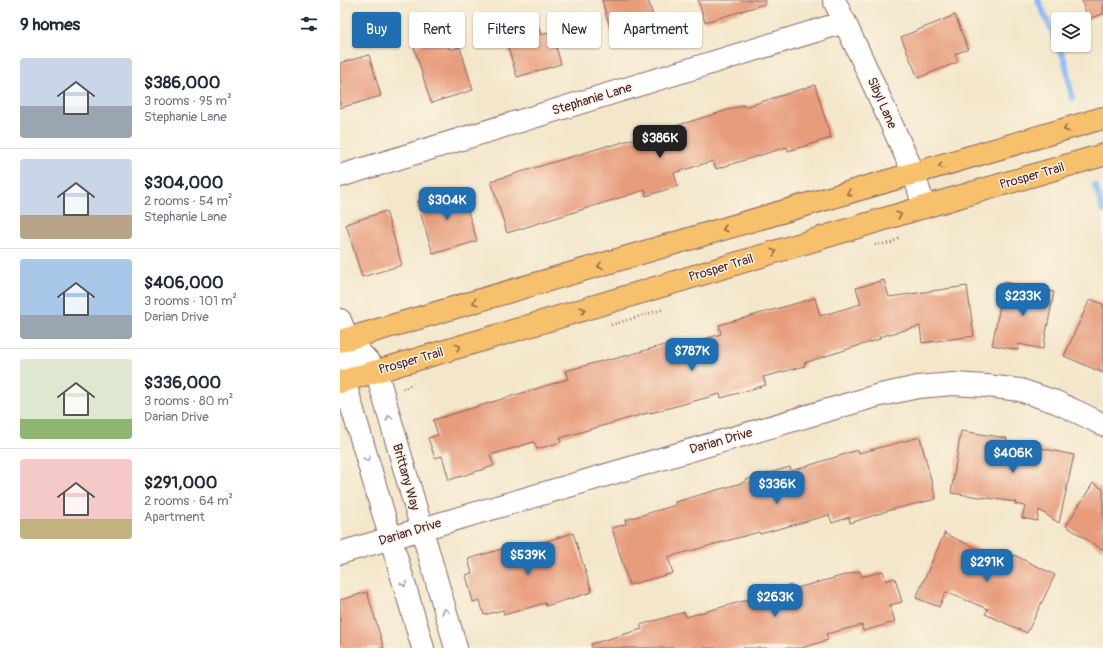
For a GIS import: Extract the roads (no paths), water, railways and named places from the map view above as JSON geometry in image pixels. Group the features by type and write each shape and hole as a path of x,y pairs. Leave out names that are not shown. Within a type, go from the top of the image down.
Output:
{"main road":[{"path":"342,334 914,174 1103,118"},
{"name":"Prosper Trail","path":"342,381 1103,155"}],"street":[{"name":"Sibyl Lane","path":"834,0 914,174 924,207"},
{"name":"Stephanie Lane","path":"340,176 845,22"},
{"name":"Brittany Way","path":"342,334 376,370 456,648"},
{"path":"342,334 342,381 423,648"},
{"name":"Darian Drive","path":"340,552 876,396 918,387 960,385 987,386 1020,390 1056,402 1090,418 1103,426"}],"waterway":[{"path":"1038,0 1051,29"},
{"path":"1061,52 1065,61 1072,98"},
{"path":"1095,185 1103,211"}]}
